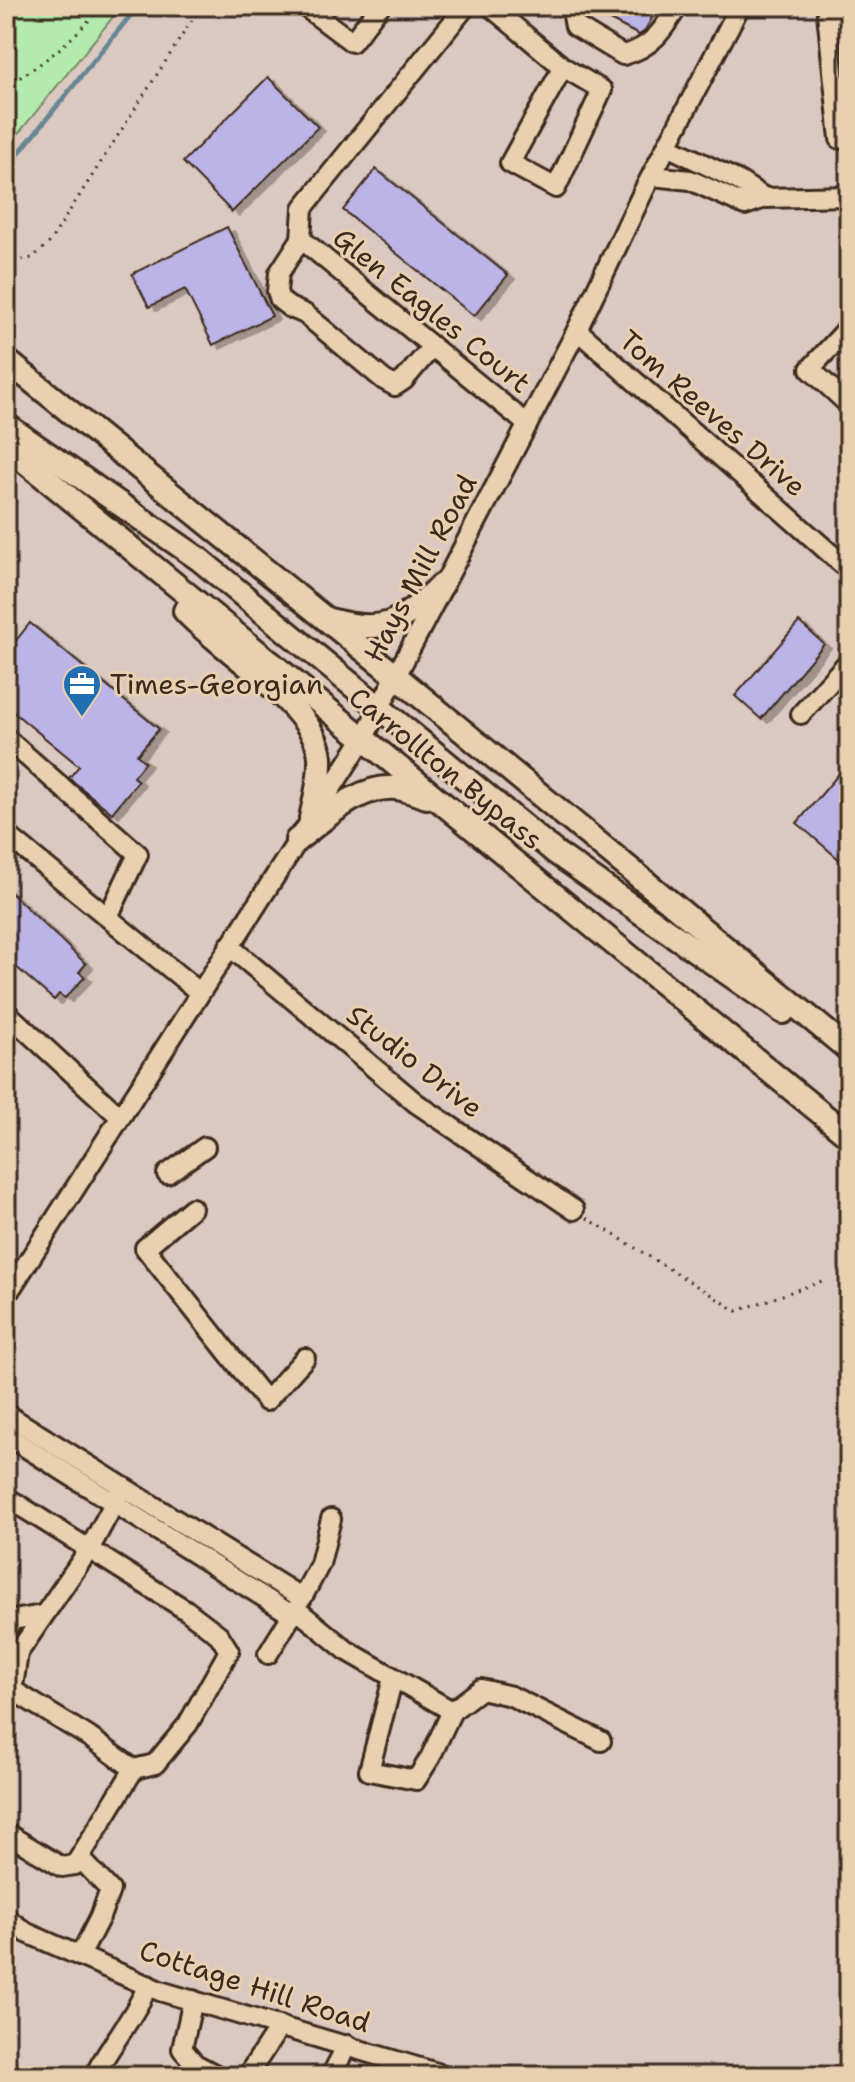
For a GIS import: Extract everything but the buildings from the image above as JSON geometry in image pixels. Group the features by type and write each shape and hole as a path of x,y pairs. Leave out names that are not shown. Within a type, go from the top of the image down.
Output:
{"main road":[{"name":"Carrollton Bypass","path":"6,360 396,676 849,1051"},
{"path":"6,425 199,559 556,853 738,982 849,1051"},
{"name":"Carrollton Bypass","path":"6,446 849,1136"},
{"path":"125,544 189,616 293,708 311,729 320,757 311,818"},
{"path":"324,619 368,628 385,625 403,617 442,585"},
{"path":"297,840 361,794 380,788 398,788 439,800"}],"street":[{"path":"304,6 352,42 380,6"},
{"path":"432,347 395,386 305,314 280,300 277,291 279,273 301,239 303,208 466,6"},
{"path":"490,6 563,67 602,90 556,188 510,163 563,67"},
{"path":"571,6 575,26 623,55 638,52 659,37 678,6"},
{"name":"Hays Mill Road","path":"6,1296 363,739 577,330 740,6"},
{"path":"849,11 827,13 840,139 849,139"},
{"path":"667,146 739,181 765,198"},
{"path":"652,176 690,180 745,205 765,198 849,196"},
{"name":"Glen Eagles Court","path":"301,239 527,424"},
{"path":"849,327 810,369 846,402 849,398"},
{"name":"Tom Reeves Drive","path":"577,330 849,570"},
{"path":"801,714 849,661"},
{"path":"6,738 138,854 108,917"},
{"path":"6,834 199,992"},
{"name":"Studio Drive","path":"229,946 416,1103 574,1210"},
{"path":"7,1016 119,1116"},
{"path":"167,1174 205,1147"},
{"path":"192,1208 145,1248 266,1401 305,1358"},
{"path":"6,1414 123,1487 297,1607 346,1650 452,1711"},
{"path":"6,1435 114,1504 297,1607"},
{"path":"123,1487 90,1548 18,1653 14,1680 8,1691 89,1737 134,1769"},
{"path":"6,1497 186,1610 219,1635 229,1651 188,1724 155,1764 134,1769 75,1865 62,1867 6,1833"},
{"path":"268,1654 320,1564 331,1519"},
{"path":"8,1622 42,1615"},
{"path":"393,1678 369,1771 416,1780 452,1711 481,1689 511,1696 601,1741"},
{"path":"80,1858 110,1890 80,1956"},
{"name":"Cottage Hill Road","path":"6,1918 27,1933 148,1985 447,2076"},
{"path":"101,2076 99,2067 119,2032 139,2006 148,1985"},
{"path":"193,2000 182,2049 195,2064 218,2076"},
{"path":"247,2076 280,2026"},
{"path":"331,2076 347,2045"}],"path":[{"path":"6,86 43,64 86,25 101,6"},
{"path":"6,263 32,258 49,243 201,6"},
{"path":"574,1210 737,1311 825,1280"}],"green space":[{"path":"6,6 122,6 6,149"}],"waterway":[{"path":"6,169 138,6"}],"place":[{"name":"Times-Georgian","path":"82,718"}]}
